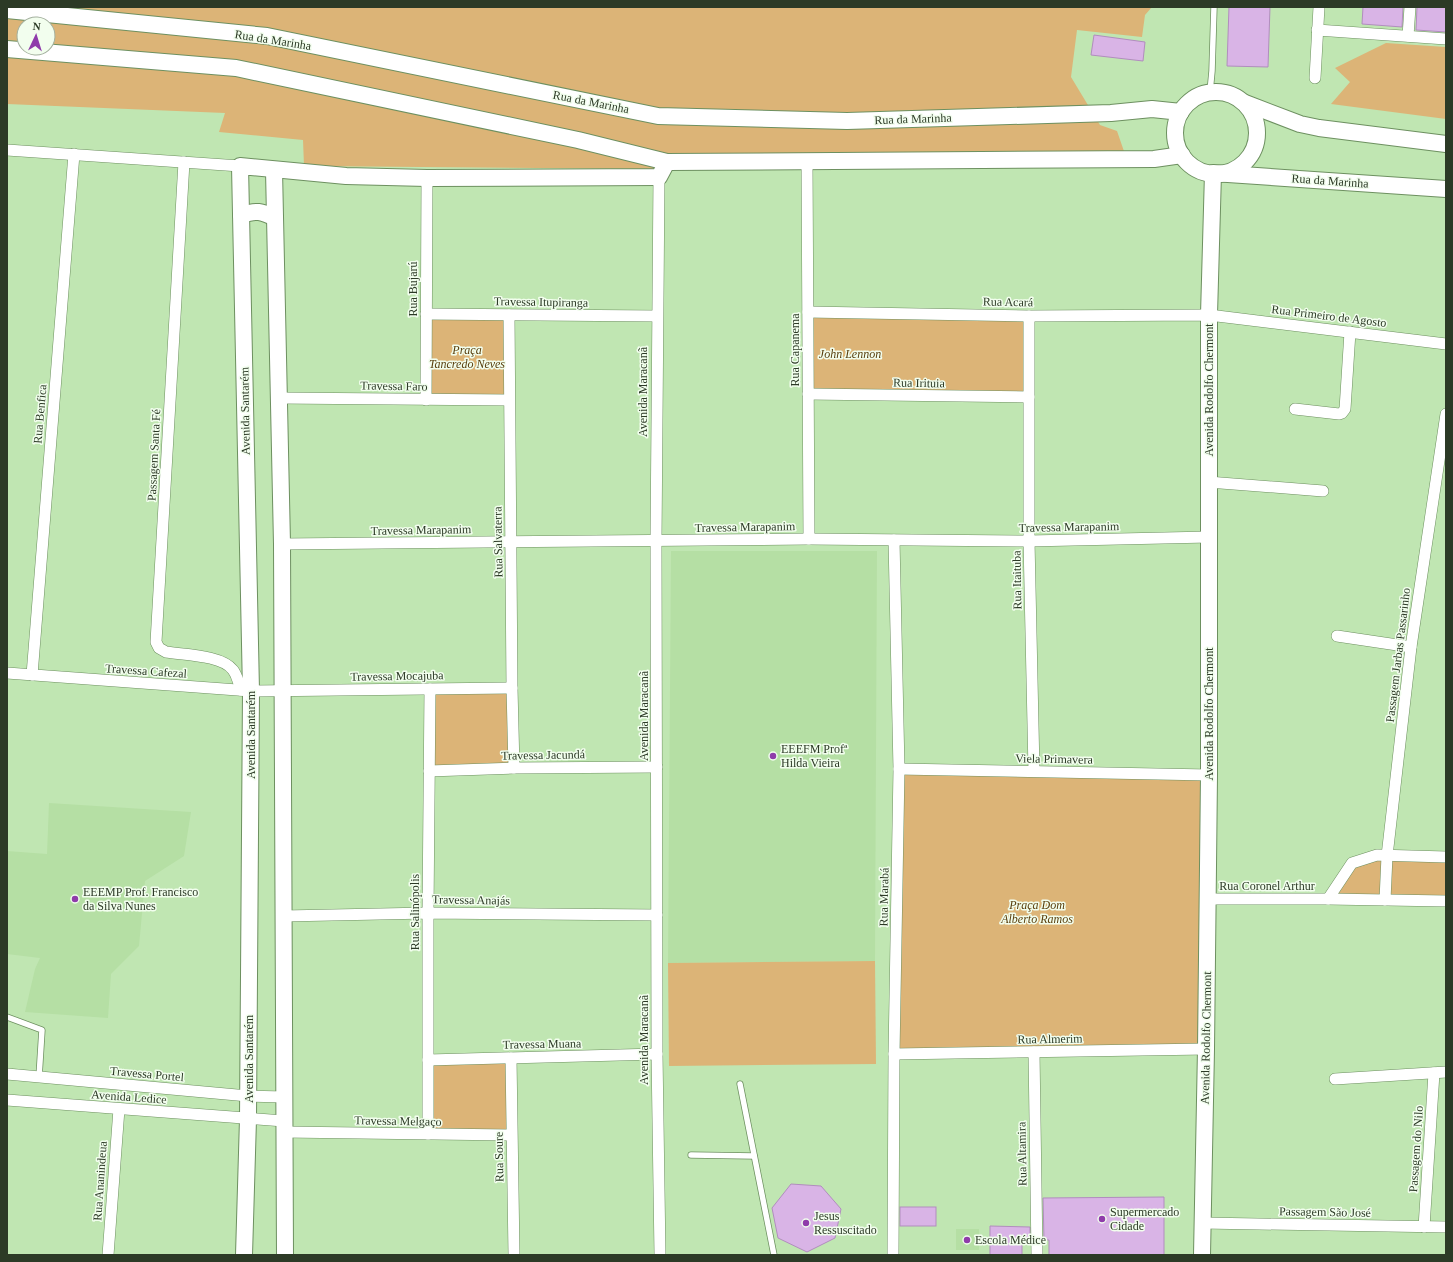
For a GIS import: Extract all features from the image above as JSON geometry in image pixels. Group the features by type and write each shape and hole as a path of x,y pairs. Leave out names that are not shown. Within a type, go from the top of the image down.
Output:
{"main road":[{"name":"Rua da Marinha","path":"7,10 267,36 658,116 847,121 1111,113 1152,110 1181,112"},
{"path":"7,49 236,68 570,138 667,162 1154,159 1182,155"},
{"path":"1245,103 1256,122 1258,136 1256,145 1249,157 1239,167 1227,172 1213,174 1196,168 1182,155 1176,138 1177,120 1181,112 1193,98 1210,92 1229,93 1245,103 1300,124 1319,128 1446,144"},
{"path":"240,166 346,176 426,178 659,176 667,162"},
{"name":"Avenida Santarém","path":"240,166 246,691 248,1096 244,1255"},
{"path":"274,170 282,544 285,1255"},
{"name":"Rua da Marinha","path":"1213,174 1446,189"},
{"name":"Avenida Rodolfo Chermont","path":"1202,1255 1209,775 1209,314 1213,174"},
{"path":"241,215 254,211 263,212 275,218"}],"street":[{"path":"1315,78 1319,7"},
{"path":"1408,36 1410,7"},
{"path":"1317,30 1446,39"},
{"path":"7,150 240,166"},
{"name":"Rua Benfica","path":"32,675 74,154"},
{"name":"Rua Capanema","path":"807,161 809,539"},
{"name":"Passagem Santa Fé","path":"184,162 156,642 159,648 166,652 214,659 227,664 234,671 246,691"},
{"name":"Avenida Maracanã","path":"659,176 656,541 657,1054 660,1255"},
{"name":"Rua Bujarú","path":"426,178 426,400"},
{"name":"Rua Acará","path":"808,312 1029,316 1209,314"},
{"name":"Travessa Itupiranga","path":"426,314 657,316"},
{"name":"Rua Primeiro de Agosto","path":"1209,314 1446,344"},
{"name":"Rua Salvaterra","path":"509,315 514,768"},
{"name":"Rua Itaituba","path":"1029,316 1029,541 1034,771"},
{"path":"1295,408 1338,414 1342,413 1345,409 1350,332"},
{"name":"Rua Irituia","path":"808,394 1029,397"},
{"name":"Travessa Faro","path":"278,398 509,400"},
{"name":"Passagem Jarbas Passarinho","path":"1385,900 1387,856 1411,647 1446,414"},
{"path":"1208,482 1323,491"},
{"name":"Travessa Marapanim","path":"282,544 809,539 1029,541 1209,537"},
{"name":"Rua Marabá","path":"893,1255 894,1054 899,769 894,540"},
{"path":"1337,636 1411,647"},
{"name":"Travessa Cafezal","path":"7,673 246,691 283,690"},
{"name":"Travessa Mocajuba","path":"283,690 512,688"},
{"name":"Rua Salinópolis","path":"428,1134 430,689"},
{"name":"Travessa Jacundá","path":"429,771 514,768 657,767"},
{"name":"Viela Primavera","path":"899,769 1209,775"},
{"name":"Rua Coronel Arthur","path":"1328,899 1352,863 1377,855 1446,857"},
{"name":"Rua Coronel Arthur","path":"1207,899 1446,901"},
{"name":"Travessa Anajás","path":"284,916 428,913 657,915"},
{"name":"Rua Almerim","path":"894,1054 1206,1049"},
{"name":"Rua Altamira","path":"1034,1052 1037,1255"},
{"name":"Travessa Muana","path":"428,1060 657,1054"},
{"name":"Rua Soure","path":"511,1058 514,1255"},
{"path":"1335,1079 1446,1072"},
{"name":"Passagem do Nilo","path":"1424,1227 1434,1073"},
{"name":"Travessa Portel","path":"7,1074 248,1096 284,1097"},
{"name":"Avenida Ledice","path":"7,1100 248,1119"},
{"name":"Rua Ananindeua","path":"108,1255 119,1109"},
{"name":"Travessa Melgaço","path":"248,1119 284,1126 428,1134 512,1135"},
{"name":"Passagem São José","path":"1203,1223 1446,1227"}],"lane":[{"path":"1210,92 1214,7"},
{"path":"7,1017 42,1030 39,1077"},
{"path":"740,1084 774,1255"},
{"path":"691,1155 754,1156"}],"shaded area":[{"name":"EEEFM Profª Hilda Vieira","path":"671,551 877,551 875,961 668,963"},
{"name":"EEEMP Prof. Francisco da Silva Nunes","path":"49,803 191,812 184,856 145,881 139,946 111,974 108,1018 25,1012 35,969 40,958 7,954 7,851 47,854"},
{"name":"Escola Médice","path":"956,1229 979,1229 979,1250 956,1250"}],"green space":[{"path":"7,7 1152,7 1145,15 1142,37 1077,30 1071,77 1100,125 1117,131 1127,160 659,169 304,166 303,140 219,132 225,113 7,104"},
{"path":"1386,43 1446,47 1446,119 1331,104 1350,82 1335,68"},
{"name":"John Lennon","path":"808,312 1029,316 1029,397 808,394"},
{"name":"Praça Tancredo Neves","path":"426,314 509,315 509,400 426,400"},
{"path":"512,688 514,768 429,771 430,689"},
{"name":"Praça Dom Alberto Ramos","path":"899,769 1209,775 1206,1049 894,1054"},
{"path":"1377,855 1446,857 1446,901 1328,899 1352,863"},
{"path":"875,961 876,1064 669,1066 668,963"},
{"path":"511,1058 511,1135 428,1134 428,1060"}],"building":[{"path":"1229,7 1270,7 1268,67 1227,66"},
{"path":"1363,7 1403,7 1402,27 1362,24"},
{"path":"1417,7 1446,7 1446,32 1416,30"},
{"path":"1094,35 1145,42 1143,61 1091,55"},
{"name":"Jesus Ressuscitado","path":"791,1184 821,1186 841,1209 835,1238 807,1252 778,1238 772,1208"},
{"name":"Supermercado Cidade","path":"1164,1197 1164,1255 1049,1255 1049,1240 1044,1240 1043,1198"},
{"path":"900,1207 936,1207 936,1226 900,1226"},
{"path":"990,1226 1030,1227 1030,1240 1022,1240 1022,1255 990,1255"}],"place":[{"name":"EEEFM Profª Hilda Vieira","path":"773,756"},
{"name":"EEEMP Prof. Francisco da Silva Nunes","path":"75,899"},
{"name":"Supermercado Cidade","path":"1102,1219"},
{"name":"Jesus Ressuscitado","path":"806,1223"},
{"name":"Escola Médice","path":"967,1240"}]}
